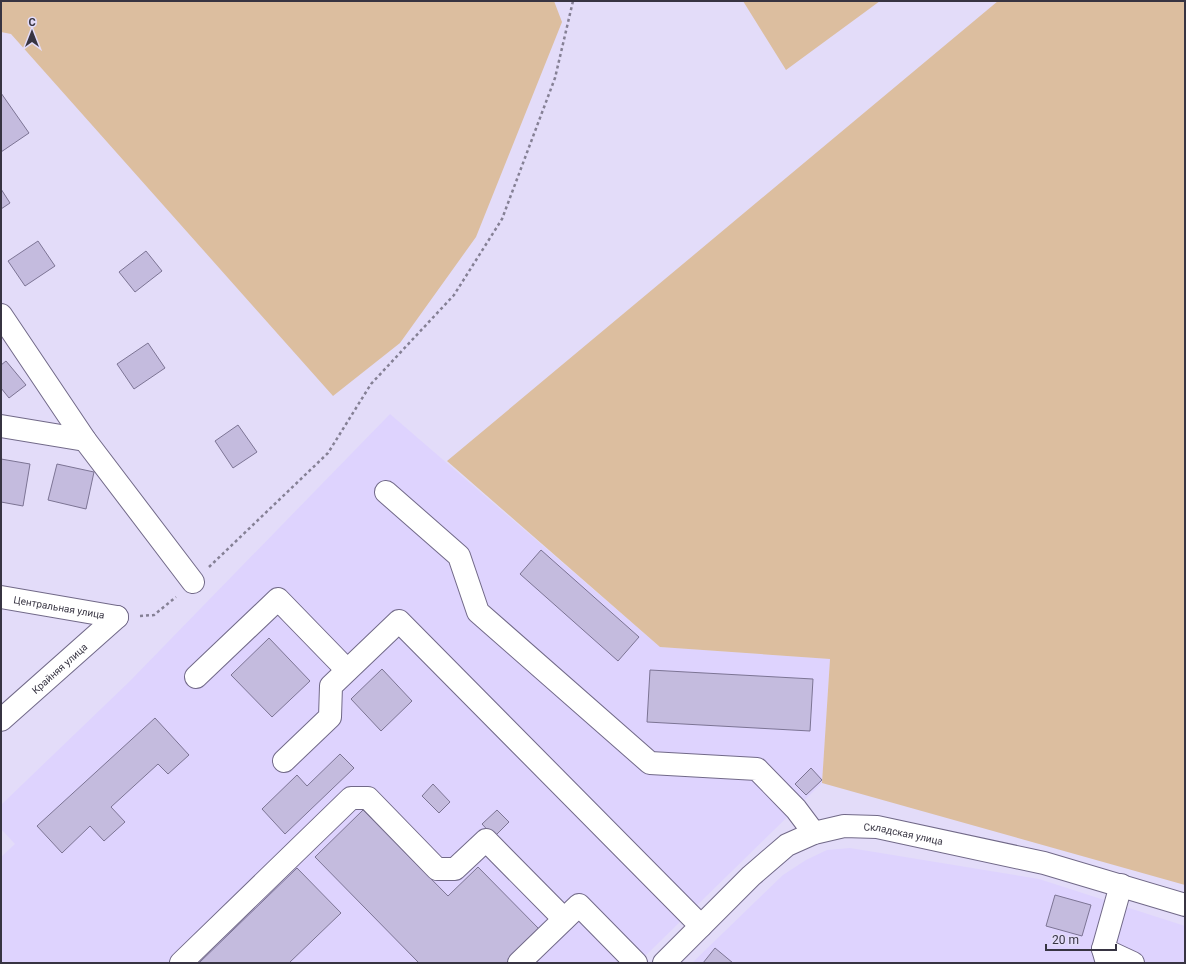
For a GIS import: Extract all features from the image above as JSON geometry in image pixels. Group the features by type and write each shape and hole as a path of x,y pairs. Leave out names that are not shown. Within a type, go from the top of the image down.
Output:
{"street":[{"path":"1,315 85,440 193,582"},
{"path":"1,426 85,440"},
{"path":"386,492 459,556 478,612 650,763 757,769 796,809 814,833"},
{"name":"Центральная улица","path":"1,597 117,617"},
{"path":"196,677 278,599 347,670"},
{"name":"Крайняя улица","path":"1,720 117,617"},
{"path":"284,761 330,717 331,686 399,620 701,926"},
{"path":"181,963 351,798 368,798 437,869 456,869 486,840 564,919"},
{"name":"Складская улица","path":"664,963 751,876 787,845 814,833 844,826 877,827 1044,863 1185,905"},
{"path":"1120,885 1105,956 1133,963"},
{"path":"519,963 580,904 636,963"}],"path":[{"path":"117,617 154,615 193,582 328,453 371,384 454,296 502,219 555,78 573,1"}],"shaded area":[{"path":"1,1 554,1 562,22 476,237 400,343 333,396 11,34 1,32"},
{"path":"743,1 880,1 786,70"},
{"path":"998,1 1185,1 1185,885 822,783 830,659 660,647 447,461"},
{"path":"390,414 660,647 830,659 822,783 638,963 1,963 1,857 15,844 1,829 1,805 129,682"},
{"path":"850,848 1039,879 1185,926 1185,963 692,963 783,875 806,860 827,850"}],"building":[{"path":"1,93 29,133 1,152"},
{"path":"1,189 10,203 1,209"},
{"path":"38,241 55,266 25,286 8,261"},
{"path":"146,251 162,271 135,292 119,272"},
{"path":"148,343 165,368 134,389 117,364"},
{"path":"6,361 26,385 9,398 1,388 1,365"},
{"path":"238,425 257,452 233,468 215,441"},
{"path":"1,459 30,464 23,506 1,502"},
{"path":"57,464 94,472 86,509 48,500"},
{"path":"541,550 639,637 618,661 520,574"},
{"path":"269,638 310,681 272,717 231,675"},
{"path":"382,669 412,701 381,731 351,699"},
{"path":"650,670 813,679 810,731 647,722"},
{"path":"155,718 189,755 168,774 158,764 111,807 125,822 104,841 90,826 62,853 37,826"},
{"path":"340,754 354,768 285,834 262,809 297,775 307,786"},
{"path":"811,768 822,780 806,795 795,784"},
{"path":"433,784 450,802 439,813 422,796"},
{"path":"363,810 448,896 478,867 540,930 506,963 419,963 315,857"},
{"path":"497,810 509,822 494,837 482,824"},
{"path":"297,868 341,913 289,963 199,963"},
{"path":"1055,895 1091,905 1082,936 1046,926"},
{"path":"715,948 733,963 703,963"}]}
